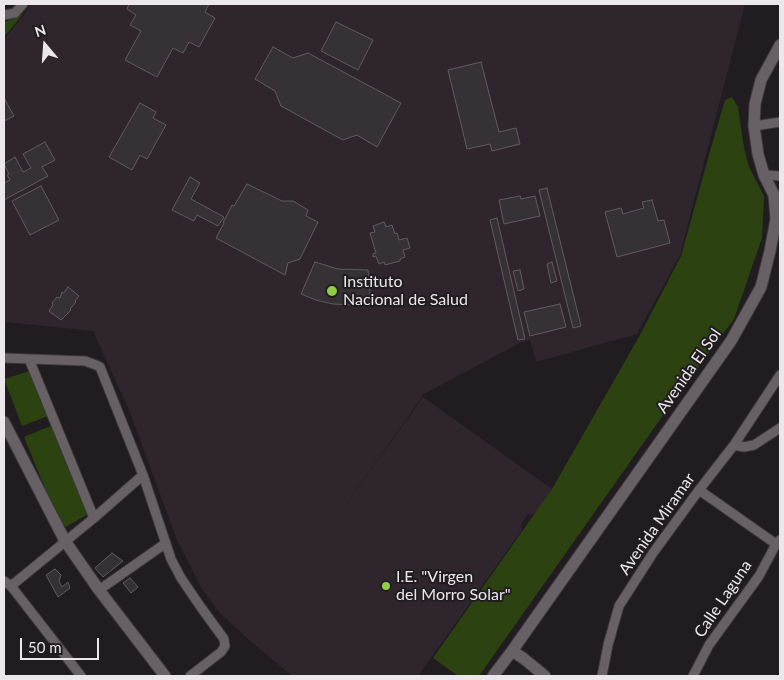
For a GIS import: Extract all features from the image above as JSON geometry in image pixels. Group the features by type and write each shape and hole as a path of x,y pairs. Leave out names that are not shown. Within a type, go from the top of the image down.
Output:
{"street":[{"path":"4,16 15,13 23,4"},
{"name":"Avenida El Sol","path":"493,676 731,341 761,287 776,219 774,195 764,175 758,154 754,126 755,104 761,80 779,51"},
{"path":"754,126 780,122"},
{"path":"764,175 780,176"},
{"path":"4,358 85,361 100,367 143,475 171,559 224,639 225,646 222,652 190,676"},
{"path":"28,358 94,518"},
{"name":"Avenida Miramar","path":"602,676 608,644 619,606 653,553 734,445 780,375"},
{"path":"4,422 65,541 98,590 164,676"},
{"path":"734,445 744,447 754,445 780,428"},
{"path":"81,676 8,583 94,518 143,475"},
{"path":"699,490 778,542"},
{"name":"Calle Laguna","path":"693,676 709,645 759,576 778,542"},
{"path":"98,590 166,543"},
{"path":"512,651 545,676"}],"shaded area":[{"name":"Instituto Nacional de Salud","path":"31,4 745,4 680,255 637,334 536,362 530,340 518,344 424,394 330,527 423,397 552,489 535,514 527,515 521,524 522,530 418,676 292,676 249,640 220,613 202,589 177,540 129,410 93,331 4,322 4,39"}],"green space":[{"path":"24,13 4,37 4,22"},
{"path":"732,97 738,107 749,167 764,196 762,238 734,319 678,394 479,676 458,676 433,658 552,489 640,335 681,256 725,100"},
{"path":"30,371 48,416 22,426 4,379"},
{"path":"53,425 90,513 62,529 24,437"}],"building":[{"path":"129,4 209,4 205,12 215,18 199,47 189,42 183,53 173,48 157,77 125,60 141,31 130,25 136,15 127,9"},
{"path":"336,22 373,40 358,70 321,51"},
{"path":"273,47 293,58 308,53 401,103 377,147 357,135 343,140 281,106 275,91 255,79"},
{"path":"481,62 499,132 516,128 520,144 492,151 490,144 467,149 448,70"},
{"path":"4,98 14,116 4,121"},
{"path":"140,103 156,112 153,118 166,125 147,159 140,155 132,170 109,157"},
{"path":"45,142 55,160 42,167 48,176 4,200 4,183 10,180 4,164 15,157 23,172 31,168 23,154"},
{"path":"190,177 200,183 191,199 224,217 218,226 197,215 194,221 172,210"},
{"path":"247,184 282,201 293,201 308,210 306,216 318,222 300,259 288,263 285,275 216,238 232,205 234,206"},
{"path":"41,186 59,220 30,235 12,201"},
{"path":"547,188 581,326 573,328 539,190"},
{"path":"520,196 521,199 535,196 540,216 504,224 499,200"},
{"path":"652,200 658,221 664,220 670,243 617,257 605,212 621,208 623,214 644,208 642,202"},
{"path":"497,218 525,339 518,340 490,220"},
{"path":"384,222 386,227 392,225 399,240 407,238 410,248 403,250 405,257 400,259 400,261 385,265 384,262 379,264 376,256 373,257 373,254 376,253 370,233 375,232 373,226"},
{"path":"315,262 338,269 368,270 371,304 333,304 301,294"},
{"path":"552,262 557,281 551,283 547,264"},
{"path":"520,270 524,289 518,291 513,271"},
{"path":"68,287 79,296 71,310 61,320 49,311 53,305 52,303 57,297 60,298 62,292 64,293"},
{"path":"560,304 566,327 530,336 524,312"},
{"path":"112,553 123,561 103,577 95,568"},
{"path":"55,569 61,575 59,581 62,587 68,582 70,588 58,597 46,575"},
{"path":"130,578 138,587 131,593 123,583"}],"place":[{"name":"Instituto Nacional de Salud","path":"332,291"},
{"name":"I.E. \"Virgen del Morro Solar\"","path":"386,586"}]}
